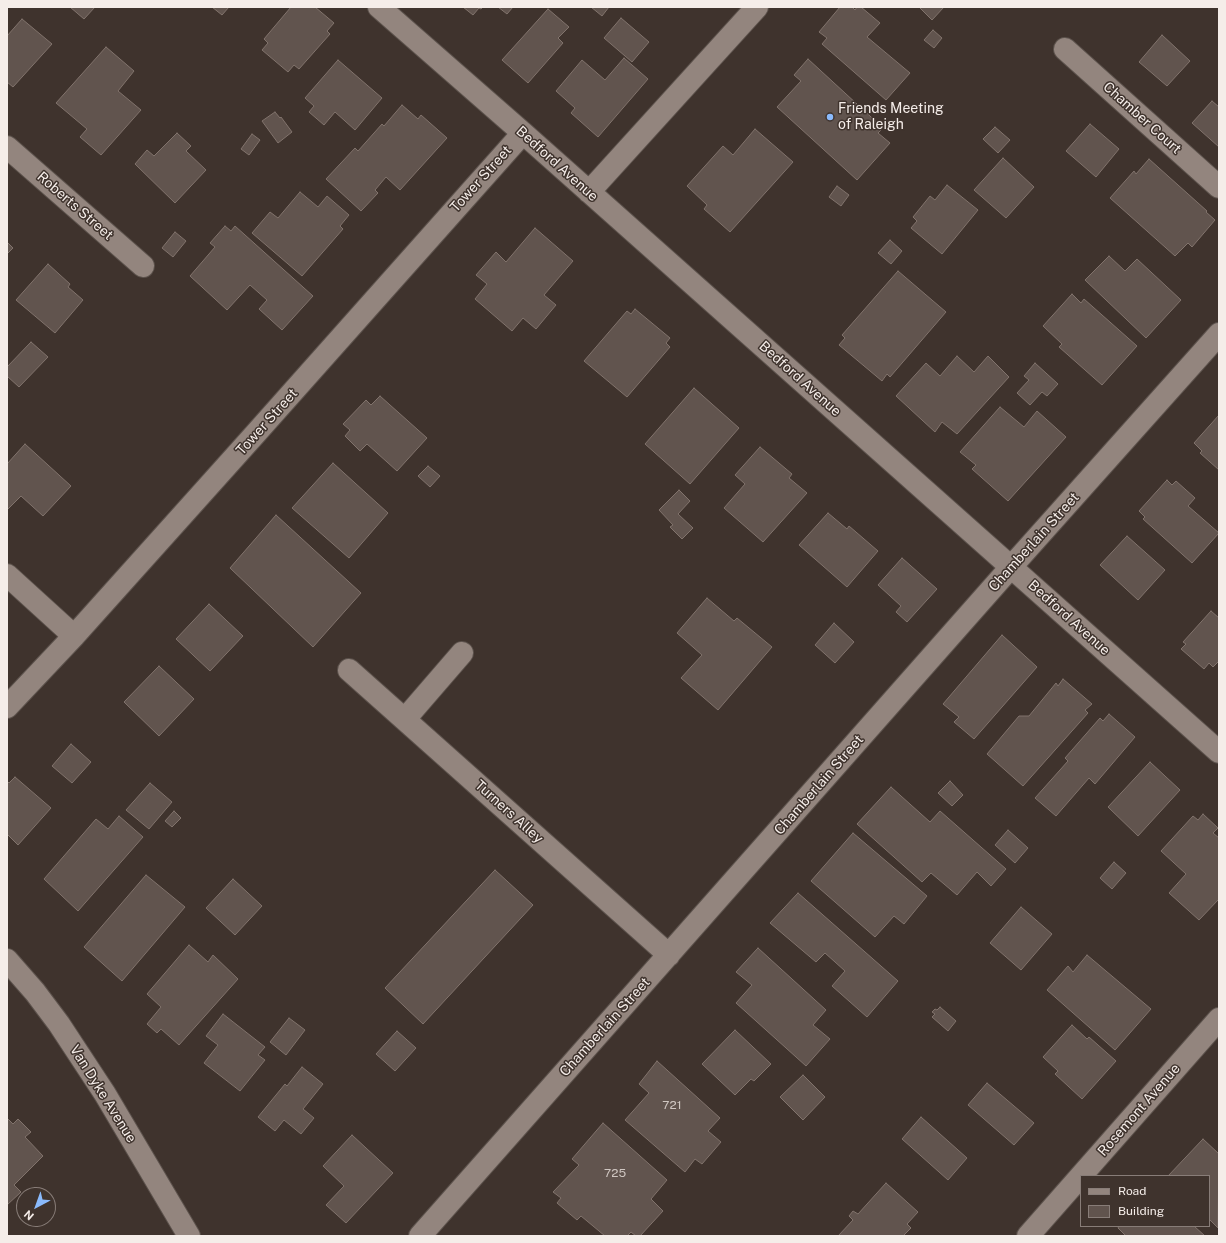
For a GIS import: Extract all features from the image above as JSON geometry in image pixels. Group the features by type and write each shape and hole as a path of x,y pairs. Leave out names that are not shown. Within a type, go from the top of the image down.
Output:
{"street":[{"name":"Bedford Avenue","path":"379,7 1219,752"},
{"path":"589,192 757,7"},
{"name":"Chamber Court","path":"1065,49 1219,187"},
{"name":"Tower Street","path":"7,707 74,636 522,133"},
{"name":"Roberts Street","path":"7,147 143,266"},
{"name":"Chamberlain Street","path":"420,1236 1011,567 1219,334"},
{"path":"7,575 74,636"},
{"path":"405,718 462,653"},
{"name":"Turners Alley","path":"349,670 405,718 669,955"},
{"name":"Van Dyke Avenue","path":"7,960 59,1024 105,1094 189,1236"},
{"name":"Rosemont Avenue","path":"1082,1175 1219,1019"},
{"name":"Rosemont Avenue","path":"1028,1236 1080,1177"}],"building":[{"path":"70,7 95,7 84,19"},
{"path":"212,7 229,7 222,15"},
{"path":"291,7 315,7 334,23 327,31 330,34 299,69 294,65 288,72 262,50 268,43 264,39"},
{"path":"463,7 483,7 481,9 479,8 473,15"},
{"path":"498,7 513,7 507,14"},
{"path":"591,7 609,7 602,16"},
{"path":"840,7 852,7 855,10 857,7 861,7 880,23 867,37 910,73 886,100 822,44 827,38 819,32"},
{"path":"919,7 944,7 932,20"},
{"path":"548,9 569,27 558,38 563,43 528,83 502,60"},
{"path":"621,18 649,42 632,62 604,38"},
{"path":"22,19 52,44 13,87 7,82 7,36"},
{"path":"933,30 942,38 934,48 924,40"},
{"path":"1162,35 1190,61 1167,86 1139,62"},
{"path":"106,47 134,71 118,91 141,110 101,155 80,137 87,129 56,103"},
{"path":"624,58 648,79 598,137 571,113 575,108 556,91 582,60 605,80"},
{"name":"Friends Meeting of Raleigh","path":"808,59 883,128 878,133 890,143 857,180 777,107 801,81 794,75"},
{"path":"338,60 382,98 355,130 335,112 324,125 309,112 314,106 305,98"},
{"path":"1212,101 1219,107 1219,147 1192,123"},
{"path":"402,105 418,119 421,115 447,138 400,190 386,177 375,190 378,193 361,211 326,179 355,148 358,151 382,124 384,126"},
{"path":"275,112 280,118 281,117 292,132 278,143 262,121"},
{"path":"1090,124 1119,149 1096,177 1066,151"},
{"path":"995,127 1010,140 998,153 983,139"},
{"path":"755,129 793,162 730,232 704,209 707,205 687,186 723,146 733,155"},
{"path":"177,133 191,146 186,151 206,170 175,203 135,164 147,150 154,156"},
{"path":"252,134 260,140 249,155 241,149"},
{"path":"1003,158 1034,187 1006,218 974,190"},
{"path":"1149,159 1215,220 1192,247 1188,243 1175,256 1110,198 1134,171 1136,174"},
{"path":"947,185 978,210 942,254 911,228 917,221 913,217 930,196 935,200"},
{"path":"837,186 849,195 841,206 829,197"},
{"path":"300,192 318,207 327,196 349,215 340,226 343,229 302,276 252,233 270,212 278,218"},
{"path":"225,226 231,231 235,226 313,296 282,330 259,309 267,300 250,285 227,310 190,276 215,247 210,243"},
{"path":"535,228 573,261 544,295 556,305 536,329 523,318 512,331 475,299 487,284 476,275 496,252 506,262"},
{"path":"175,232 186,241 173,257 162,248"},
{"path":"890,240 902,251 891,264 878,253"},
{"path":"7,242 13,248 7,254"},
{"path":"1109,256 1125,271 1137,259 1181,300 1146,338 1085,280"},
{"path":"48,264 70,284 68,287 83,300 55,333 16,300"},
{"path":"898,271 946,312 890,377 887,374 882,381 839,345 845,338 842,335"},
{"path":"1072,294 1081,303 1084,299 1137,346 1102,385 1059,347 1062,344 1043,326"},
{"path":"635,309 670,338 666,343 670,347 627,397 584,361 627,311 631,314"},
{"path":"31,342 48,357 19,387 7,376 7,367"},
{"path":"957,356 974,372 988,356 1009,377 957,434 942,422 935,432 896,396 926,363 940,376"},
{"path":"1035,363 1058,384 1047,396 1042,392 1030,405 1017,393 1029,380 1024,376"},
{"path":"694,388 739,428 690,484 645,444"},
{"path":"380,396 427,438 397,471 367,444 360,451 345,436 350,430 343,424 366,400 371,405"},
{"path":"1000,407 1024,427 1037,411 1066,437 1008,501 972,469 976,465 960,452"},
{"path":"1219,415 1219,470 1200,453 1202,451 1194,443"},
{"path":"25,444 71,486 43,516 21,496 7,510 7,464"},
{"path":"760,447 792,474 789,478 807,493 763,542 724,508 745,484 735,475"},
{"path":"333,463 388,513 349,558 292,508"},
{"path":"428,466 440,476 430,487 418,476"},
{"path":"1167,480 1172,485 1176,481 1195,498 1188,506 1219,533 1192,563 1143,519 1145,517 1139,511"},
{"path":"679,490 690,501 678,514 693,528 682,539 670,527 673,525 659,510"},
{"path":"828,513 847,529 849,526 878,551 847,587 799,545"},
{"path":"276,515 361,593 313,647 230,568"},
{"path":"1127,536 1165,570 1138,600 1100,565"},
{"path":"902,558 937,589 907,622 896,612 901,606 878,585"},
{"path":"707,598 734,621 737,618 772,647 718,710 681,678 702,655 677,633"},
{"path":"209,604 243,636 210,671 176,639"},
{"path":"1211,611 1219,618 1219,661 1213,667 1209,663 1204,669 1181,649 1186,644 1183,642"},
{"path":"834,623 854,642 835,663 815,645"},
{"path":"1002,635 1037,667 974,739 954,722 959,717 943,704"},
{"path":"159,666 194,699 159,736 124,702"},
{"path":"1063,679 1092,704 1085,710 1088,713 1023,786 987,754 1019,716 1029,716 1056,683 1058,686"},
{"path":"1109,714 1135,737 1095,784 1089,778 1056,816 1035,798 1068,761 1065,758 1100,718 1103,721"},
{"path":"71,744 91,762 72,783 52,766"},
{"path":"1150,762 1180,790 1138,836 1108,807"},
{"path":"15,777 51,808 18,845 7,834 7,781 9,783"},
{"path":"950,781 963,795 952,806 938,793"},
{"path":"150,783 172,802 149,829 126,810"},
{"path":"891,787 930,822 940,811 1006,869 991,886 977,872 957,895 931,873 922,882 857,824"},
{"path":"174,811 181,818 172,827 165,821"},
{"path":"1203,814 1218,828 1213,833 1219,838 1219,899 1199,920 1169,893 1186,874 1161,851 1193,816 1198,820"},
{"path":"119,816 143,837 78,911 44,879 96,819 108,829"},
{"path":"1008,830 1028,848 1015,863 995,845"},
{"path":"853,833 927,896 904,924 894,916 875,937 811,881"},
{"path":"1114,862 1126,873 1112,889 1100,878"},
{"path":"495,870 533,905 423,1024 385,988"},
{"path":"146,875 185,907 122,981 84,947"},
{"path":"233,879 262,906 235,935 206,908"},
{"path":"798,893 898,981 867,1017 832,986 845,971 825,953 816,962 770,923"},
{"path":"1021,907 1052,934 1021,970 990,943"},
{"path":"189,945 208,962 213,955 238,979 179,1045 161,1029 157,1033 147,1024 161,1007 147,994"},
{"path":"758,948 826,1010 813,1025 830,1039 806,1066 736,1003 752,985 736,972"},
{"path":"1087,955 1151,1009 1115,1050 1047,990 1068,966 1073,972"},
{"path":"940,1007 956,1021 948,1031 932,1017 935,1014 932,1012"},
{"path":"223,1014 265,1047 258,1055 265,1060 240,1091 204,1063 218,1045 206,1036"},
{"path":"289,1018 305,1030 286,1055 270,1042"},
{"path":"1072,1025 1087,1039 1089,1037 1116,1061 1082,1099 1055,1074 1058,1071 1043,1057"},
{"path":"735,1030 771,1064 754,1081 751,1079 735,1095 702,1064"},
{"path":"397,1031 416,1048 395,1071 376,1054"},
{"path":"657,1061 720,1118 708,1131 721,1142 702,1164 695,1159 685,1172 625,1120 649,1093 639,1084"},
{"path":"302,1067 323,1084 303,1109 314,1118 301,1134 284,1120 275,1131 258,1117 285,1084 287,1086"},
{"path":"803,1075 825,1097 803,1120 780,1097"},
{"path":"987,1083 1034,1123 1014,1145 968,1105"},
{"path":"921,1117 967,1158 948,1180 902,1139"},
{"path":"7,1118 13,1124 18,1119 31,1132 25,1137 43,1156 14,1185 16,1187 16,1197 7,1205"},
{"path":"603,1123 667,1180 651,1199 663,1211 640,1236 636,1236 631,1232 627,1236 605,1236 581,1216 577,1220 557,1203 561,1198 553,1192 579,1165 572,1159"},
{"path":"352,1135 393,1173 346,1223 326,1205 344,1186 323,1166"},
{"path":"1203,1139 1219,1154 1218,1228 1210,1220 1210,1175 1169,1175"},
{"path":"886,1183 918,1212 907,1224 911,1228 903,1236 838,1236 853,1220 849,1216 853,1211 858,1214"},
{"path":"1195,1227 1205,1236 1126,1236 1118,1228"}],"place":[{"name":"Friends Meeting of Raleigh","path":"830,117"}]}
